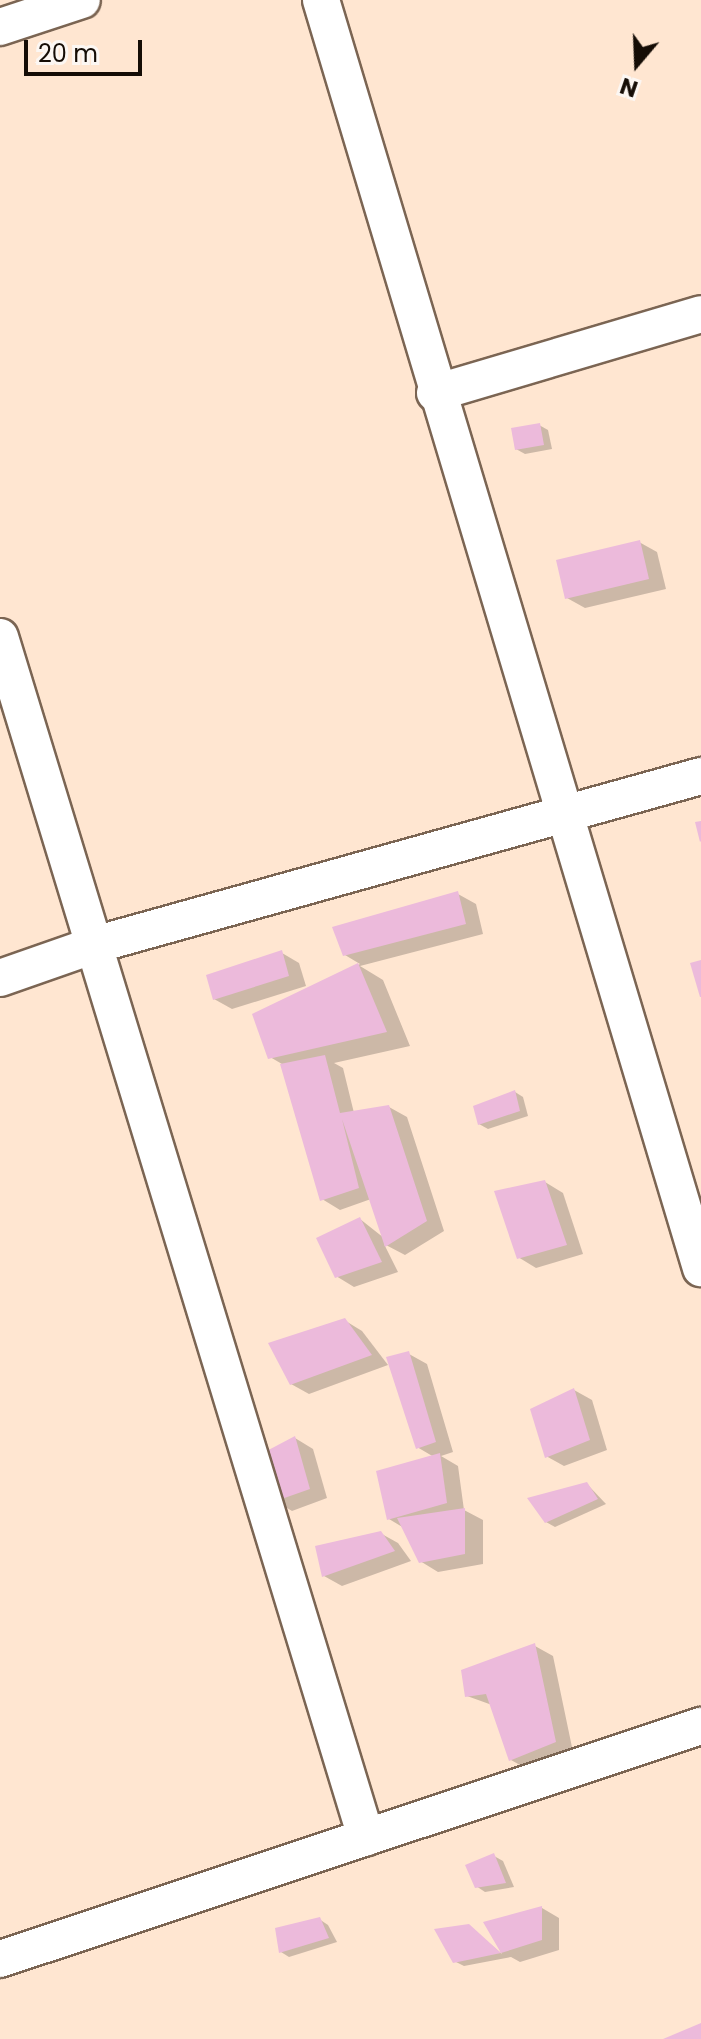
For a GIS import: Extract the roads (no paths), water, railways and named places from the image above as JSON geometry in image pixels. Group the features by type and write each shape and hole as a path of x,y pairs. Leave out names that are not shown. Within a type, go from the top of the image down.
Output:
{"street":[{"path":"0,27 82,0"},
{"path":"321,0 435,393 698,1245"},
{"path":"435,393 701,314"},
{"path":"0,637 366,1837"},
{"path":"0,978 94,945 701,776"},
{"path":"0,1959 701,1726"}]}
